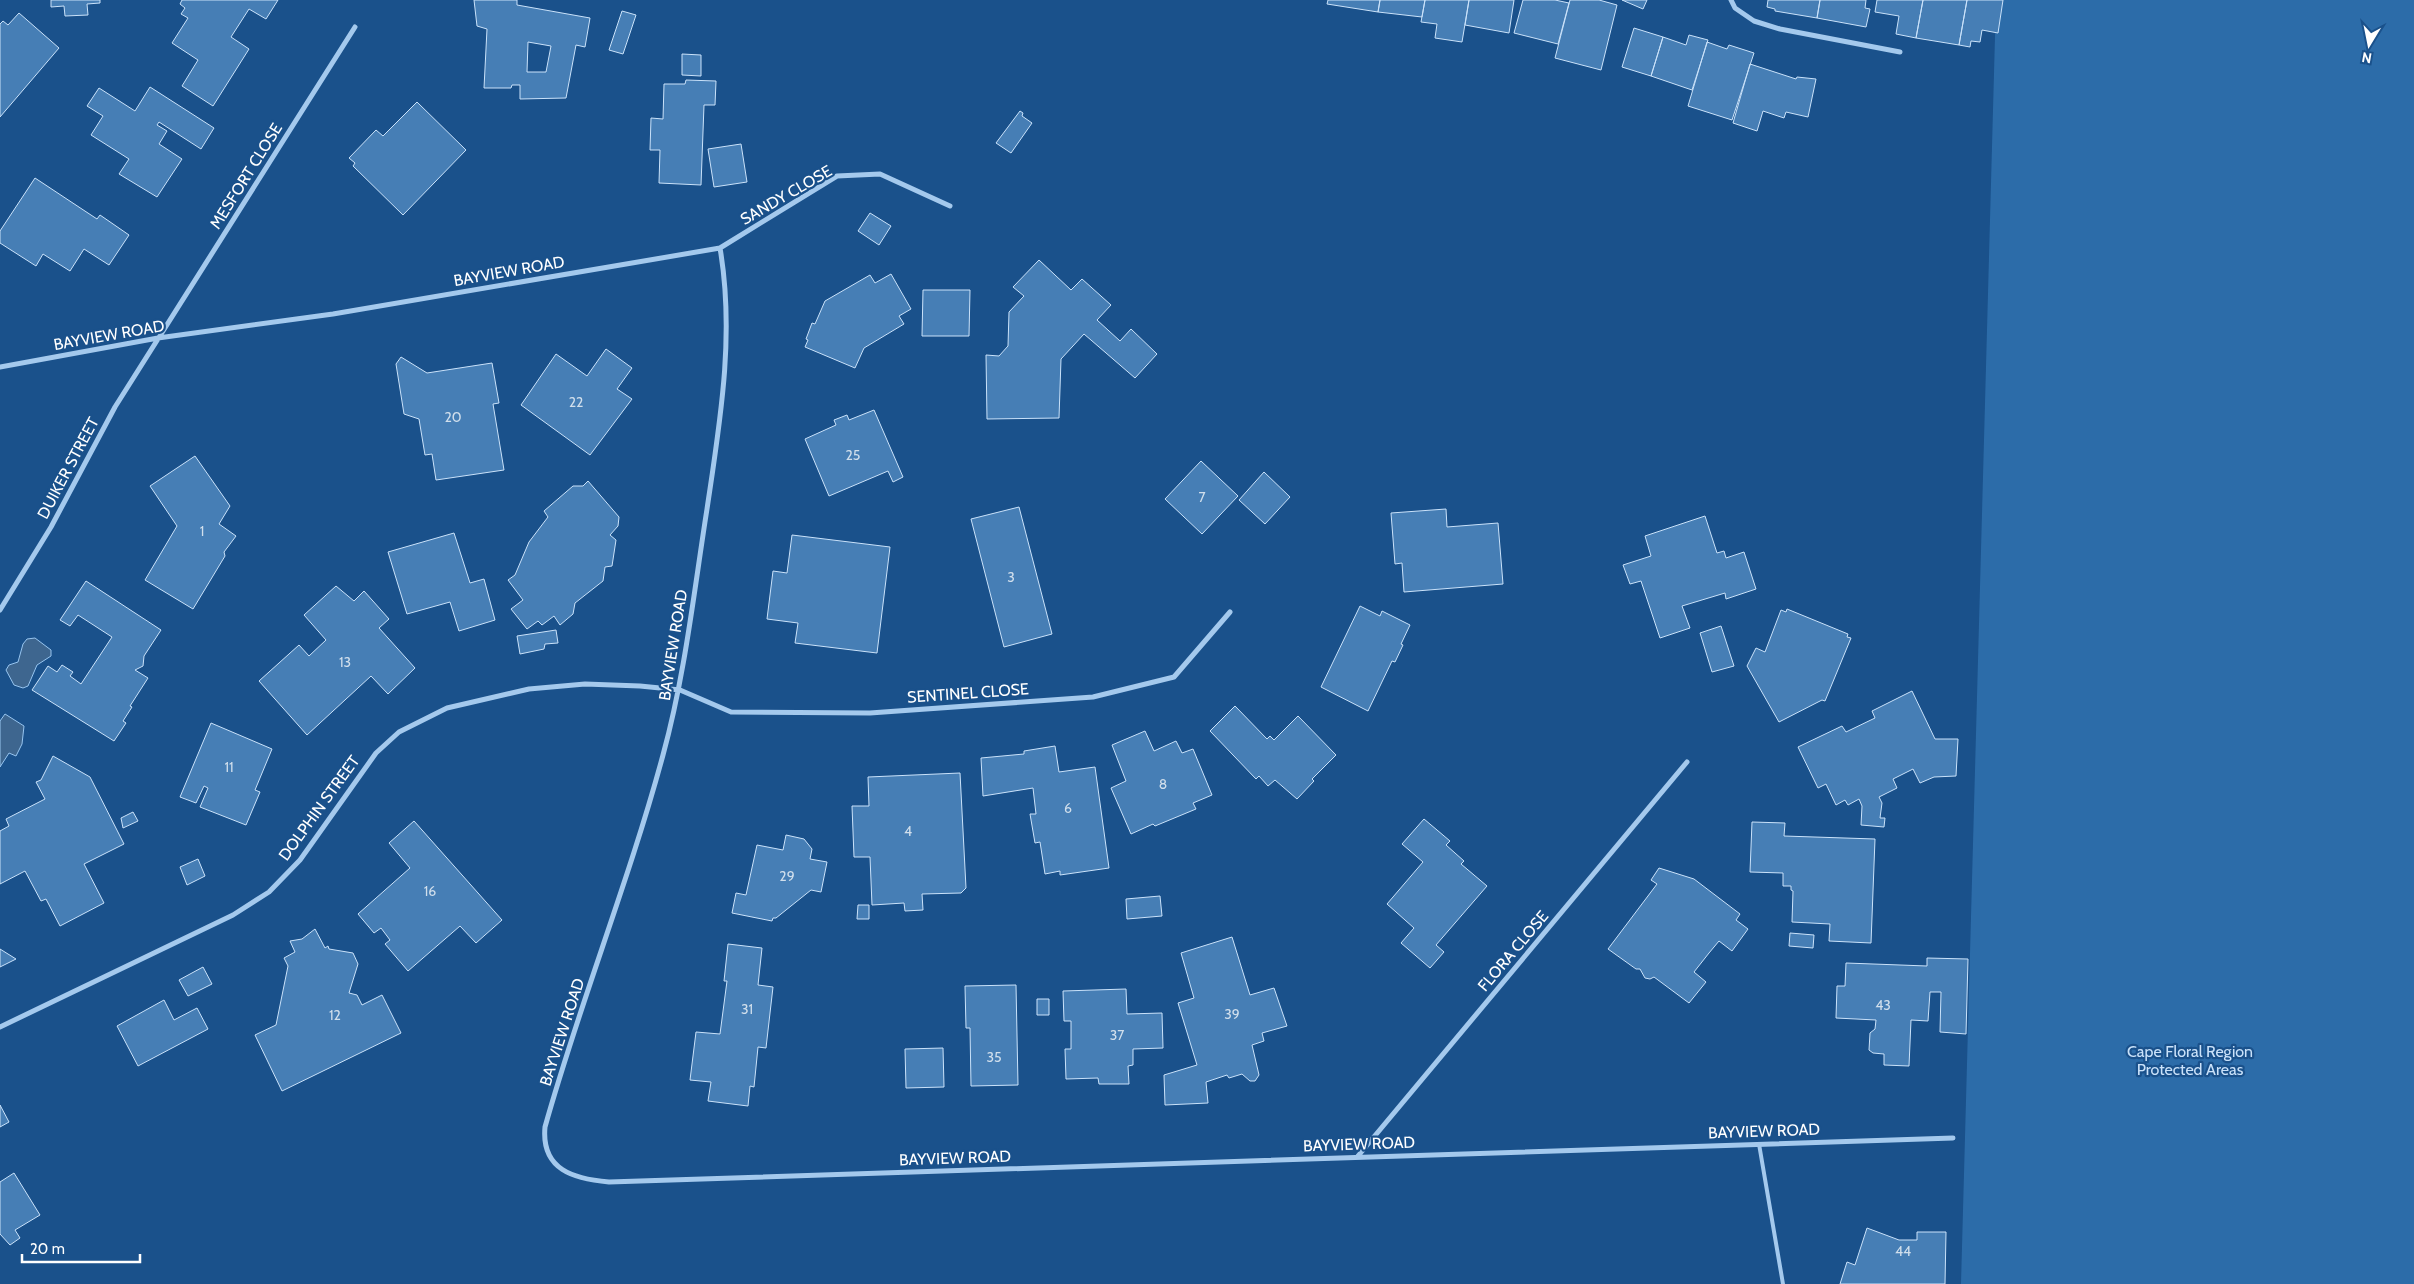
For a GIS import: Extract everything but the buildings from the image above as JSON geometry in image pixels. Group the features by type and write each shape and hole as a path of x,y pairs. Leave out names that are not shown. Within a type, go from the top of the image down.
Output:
{"street":[{"path":"1731,0 1735,8 1754,21 1780,29 1900,52"},
{"name":"MESFORT CLOSE","path":"158,338 355,27"},
{"name":"SANDY CLOSE","path":"720,248 837,176 880,174 950,206"},
{"name":"BAYVIEW ROAD","path":"0,367 158,338 333,314 720,248 727,286 728,329 721,420 680,690 663,756 634,851 545,1127 544,1140 547,1152 564,1171 582,1180 609,1182 1953,1138"},
{"name":"DUIKER STREET","path":"0,610 51,527 115,407 158,338"},
{"name":"SENTINEL CLOSE","path":"680,690 731,712 870,713 1093,697 1174,677 1230,612"},
{"name":"DOLPHIN STREET","path":"0,1027 232,915 269,892 300,860 376,752 399,732 447,708 529,689 585,684 680,690"},
{"name":"FLORA CLOSE","path":"1358,1156 1687,762"}],"lane":[{"path":"1759,1144 1783,1284"}],"green space":[{"name":"Cape Floral Region Protected Areas","path":"1996,0 2414,0 2414,1284 1961,1284"}],"shaded area":[{"path":"35,638 51,650 51,656 37,665 28,686 23,688 14,685 6,670 9,665 18,662 23,644 27,639"},
{"path":"5,714 24,726 22,744 16,756 9,753 0,767 0,721"}]}
